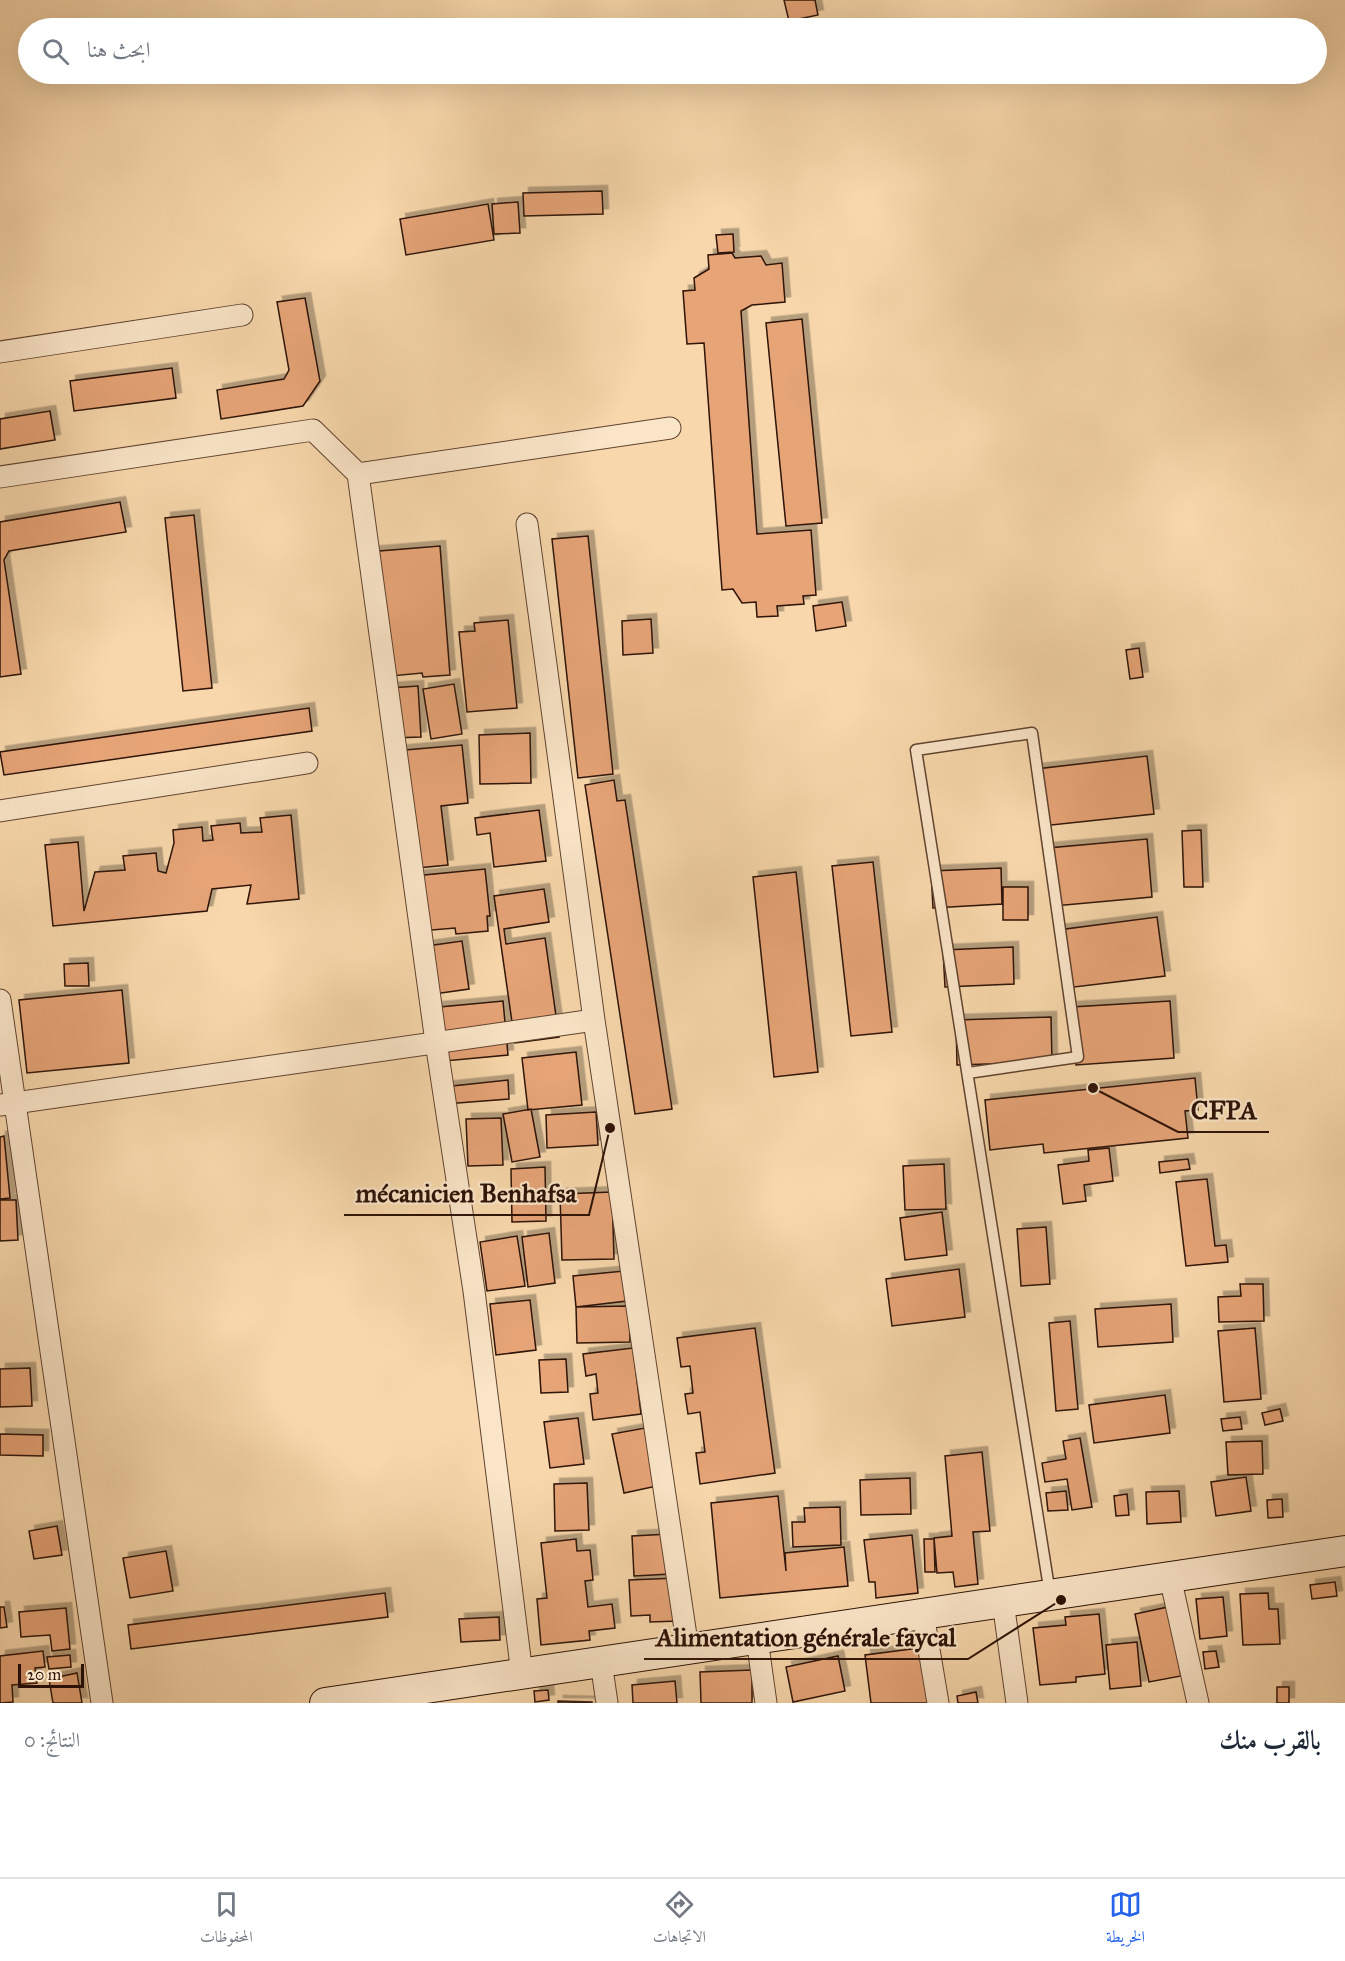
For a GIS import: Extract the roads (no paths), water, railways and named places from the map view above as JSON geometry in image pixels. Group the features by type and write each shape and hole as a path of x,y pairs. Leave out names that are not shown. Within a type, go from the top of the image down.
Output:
{"street":[{"path":"0,352 242,315"},
{"path":"358,474 670,428"},
{"path":"0,477 313,430 358,474 436,1042 474,1292 522,1674"},
{"path":"527,524 594,1020 688,1649"},
{"path":"0,811 307,763"},
{"path":"0,1000 7,1104 102,1703"},
{"path":"7,1104 594,1020"},
{"path":"325,1703 1345,1551"},
{"path":"1170,1577 1198,1703"},
{"path":"1003,1602 1017,1703"},
{"path":"923,1614 938,1703"},
{"path":"757,1639 766,1703"},
{"path":"601,1662 607,1703"}],"lane":[{"path":"968,1073 1078,1058 1032,733 916,750 1050,1595"}],"place":[{"name":"CFPA","path":"1093,1088"},
{"name":"mécanicien Benhafsa","path":"610,1128"},
{"name":"Alimentation générale faycal","path":"1061,1600"}]}
